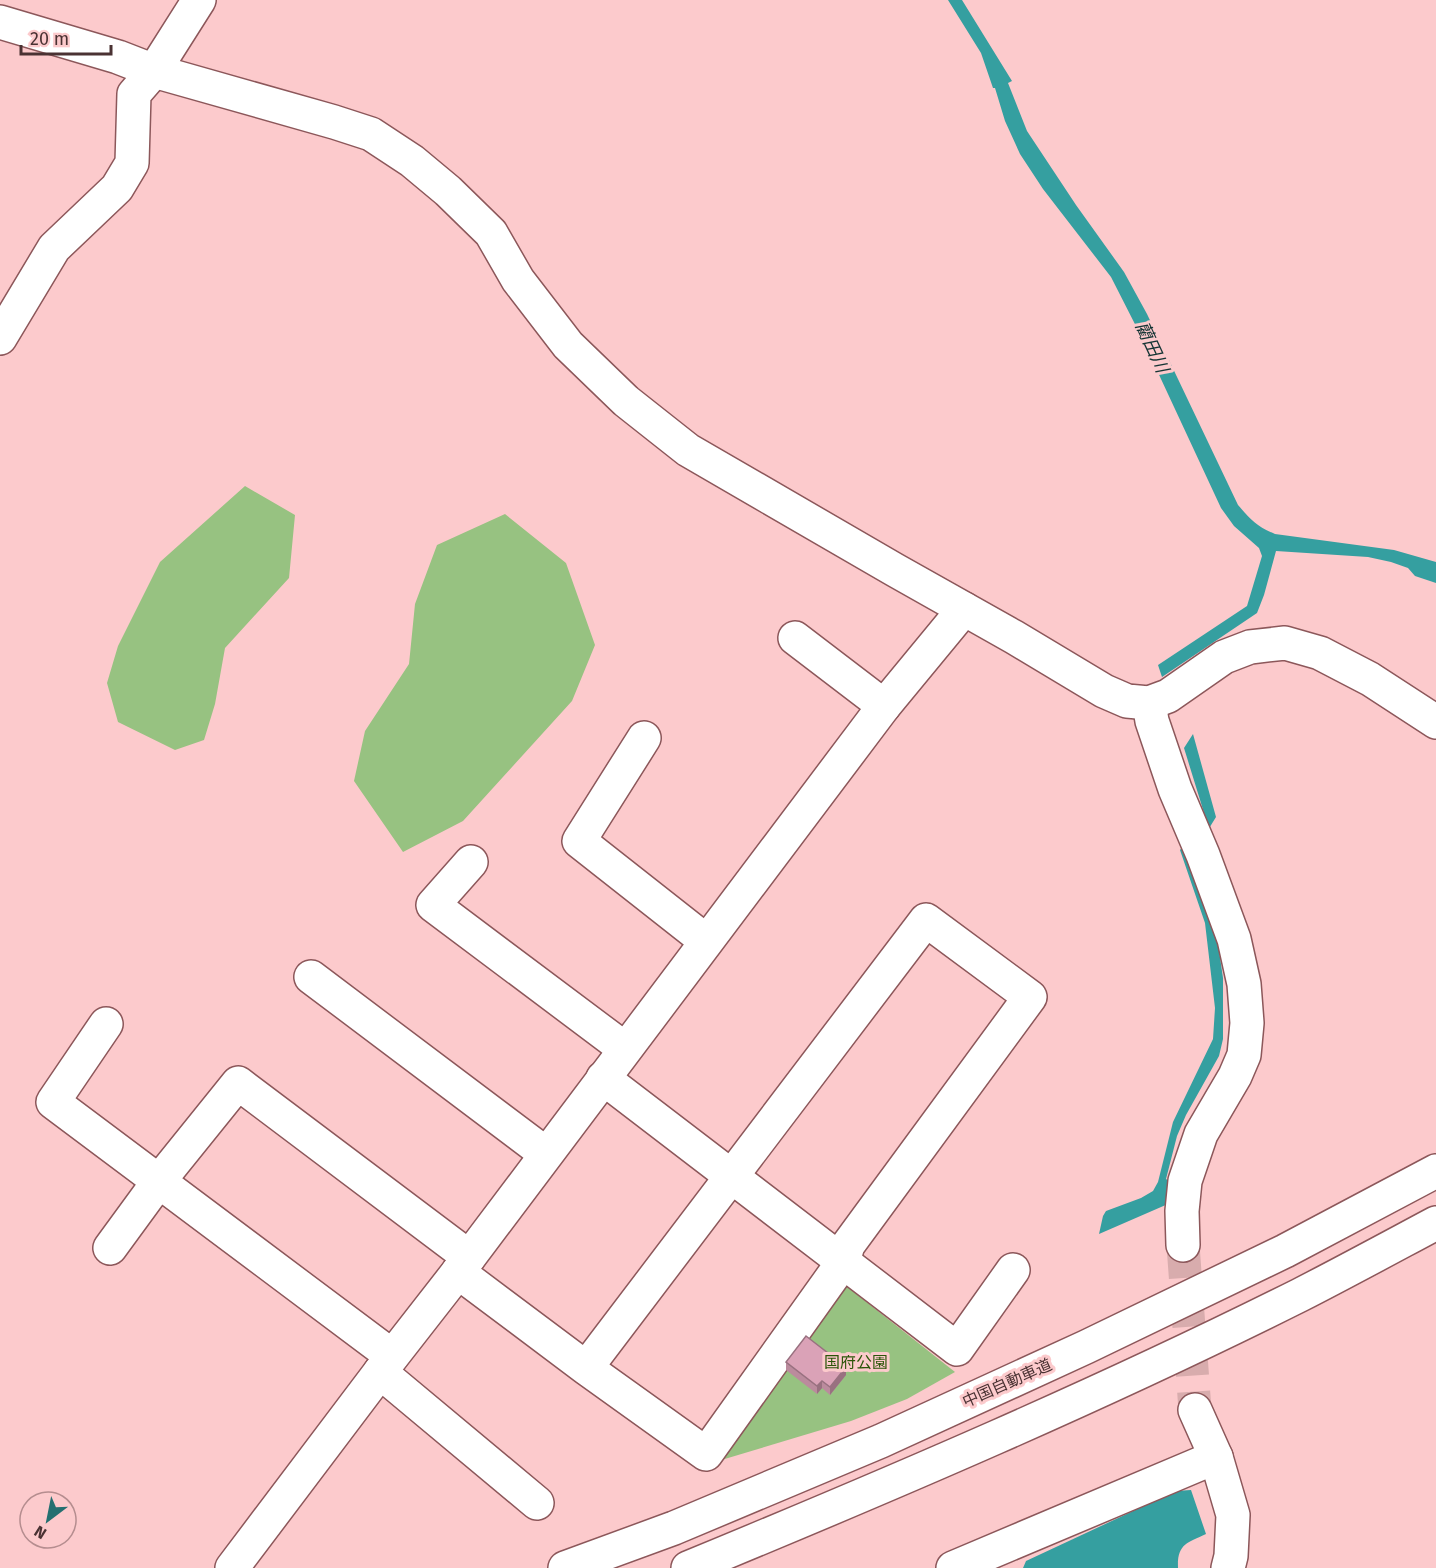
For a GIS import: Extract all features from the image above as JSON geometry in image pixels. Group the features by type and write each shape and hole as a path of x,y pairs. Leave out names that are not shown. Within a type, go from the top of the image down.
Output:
{"main road":[{"path":"0,338 54,248 117,188 132,163 135,94 154,71 199,0"},
{"path":"0,22 118,57 154,71 370,134 412,161 448,191 491,233 518,280 568,345 626,401 688,450 1104,691 1127,701 1149,704 1168,696 1224,657 1250,647 1285,643 1320,653 1370,679 1436,722"},
{"path":"232,1568 884,706 964,609"},
{"path":"795,638 884,706"},
{"path":"1149,704 1152,721 1171,778 1234,939 1244,984 1247,1023 1244,1055 1235,1076 1201,1134 1185,1181 1182,1211 1183,1245"},
{"path":"644,738 579,841 706,940"},
{"path":"471,862 433,905 625,1049"},
{"path":"110,1248 159,1181 238,1083 464,1264 586,1368 706,1454 843,1262 848,1245 1030,997 926,920 586,1368"},
{"path":"311,977 546,1154"},
{"path":"106,1024 53,1102 159,1181 386,1364 537,1503"},
{"path":"603,1078 957,1349 1012,1270"},
{"name":"中国自動車道","path":"566,1568 674,1528 870,1445 1086,1347 1285,1251 1436,1171"},
{"path":"688,1568 896,1481 1109,1386 1299,1295 1436,1223"},
{"path":"1195,1410 1216,1457 1233,1515 1231,1556 1228,1568"},
{"path":"953,1568 1216,1457"}],"green space":[{"path":"245,486 295,515 289,578 225,648 215,704 204,740 175,750 118,722 107,683 118,646 160,562"},
{"path":"505,514 566,563 595,645 572,701 463,821 403,852 354,781 365,731 409,664 415,604 437,545"},
{"name":"国府公園","path":"845,1285 955,1372 907,1399 851,1421 708,1464"}],"water":[{"name":"藺田川","path":"948,0 962,0 1012,81 1008,83 1027,131 1124,272 1147,314 1238,505 1254,522 1275,534 1394,550 1436,562 1436,583 1415,576 1408,568 1368,557 1276,551 1257,613 1162,677 1158,665 1247,606 1262,556 1259,548 1234,526 1221,508 1111,277 1043,189 1020,154 1005,121 981,53"},
{"path":"1193,734 1216,817 1192,856 1214,916 1223,978 1223,1039 1219,1056 1177,1136 1166,1179 1173,1184 1168,1204 1099,1234 1106,1211 1153,1191 1158,1182 1173,1122 1213,1039 1215,1008 1205,923 1180,850 1205,816 1184,748"},
{"path":"1191,1490 1206,1534 1184,1545 1179,1554 1178,1568 1023,1568 1026,1561 1176,1491"}],"building":[{"path":"806,1336 846,1367 830,1387 822,1381 817,1386 786,1362"}],"tunnel":[{"path":"1183,1245 1195,1410"}]}
